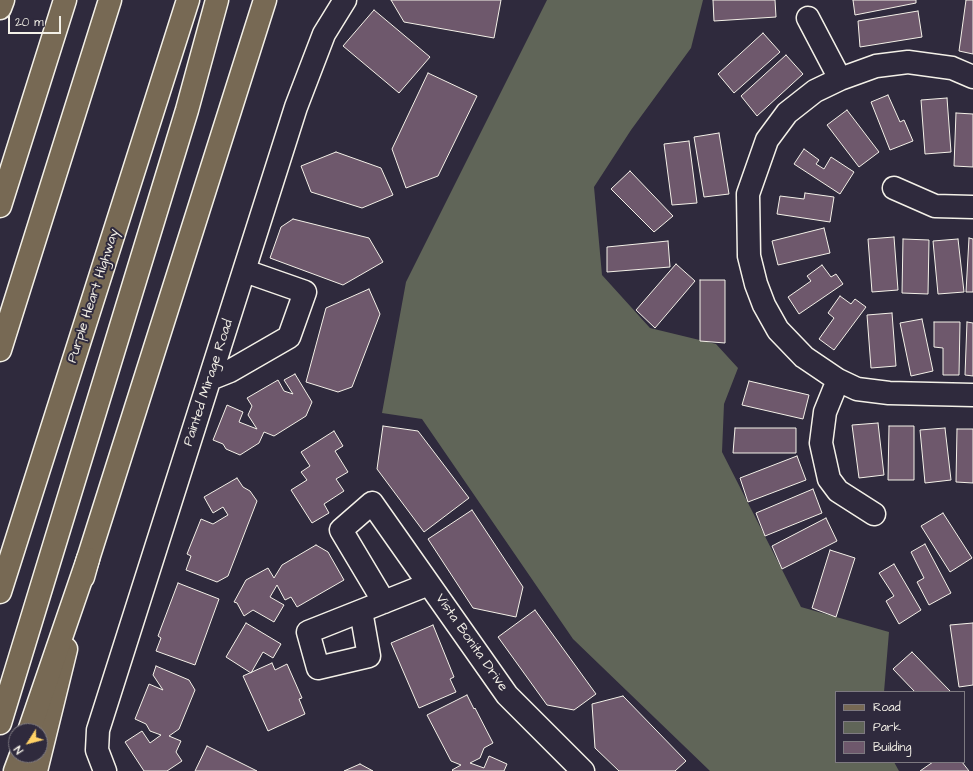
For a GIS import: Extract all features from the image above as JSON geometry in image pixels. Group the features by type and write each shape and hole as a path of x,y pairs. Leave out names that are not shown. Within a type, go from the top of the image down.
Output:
{"main road":[{"path":"0,8 2,0"},
{"path":"0,206 65,0"},
{"path":"0,350 110,0"},
{"name":"Purple Heart Highway","path":"0,592 188,0"},
{"path":"0,723 187,110 217,0"},
{"path":"32,723 88,559 265,0"},
{"path":"36,771 88,559"}],"street":[{"name":"Painted Mirage Road","path":"104,771 97,750 98,730 296,107 324,34 345,0"},
{"path":"808,18 840,79"},
{"path":"973,77 952,68 908,62 876,66 840,79 815,91 787,113 767,140 748,194 749,256 756,284 764,305 778,330 804,357 838,380 857,389 889,393 973,395"},
{"path":"894,188 935,206 973,207"},
{"path":"210,379 230,371 289,337 305,292 245,271"},
{"path":"838,380 826,412 821,443 829,478 838,491 874,514"},
{"name":"Vista Bonita Drive","path":"384,602 341,530 372,503 507,695 584,771"},
{"path":"361,611 429,584"}],"green space":[{"path":"547,0 703,0 691,48 631,130 594,187 602,275 650,328 716,344 738,368 724,404 722,452 801,607 889,632 884,691 835,691 835,763 895,763 899,771 710,771 573,639 422,419 382,413 406,282"}],"building":[{"path":"391,0 501,0 494,38 404,22"},
{"path":"713,0 775,0 776,17 714,21"},
{"path":"853,0 916,0 916,3 855,15"},
{"path":"966,0 973,0 973,54 959,51"},
{"path":"374,10 430,57 399,93 343,46"},
{"path":"918,11 922,37 860,47 858,21"},
{"path":"763,33 780,52 734,93 718,74"},
{"path":"786,55 803,74 757,116 741,96"},
{"path":"428,73 477,96 438,176 406,188 392,149"},
{"path":"888,95 900,122 904,120 913,141 890,150 871,102"},
{"path":"947,98 951,152 925,154 921,100"},
{"path":"847,110 879,152 859,167 827,125"},
{"path":"956,113 973,114 973,167 954,166"},
{"path":"719,133 729,194 704,197 694,137"},
{"path":"689,141 697,203 672,205 664,144"},
{"path":"804,149 819,160 816,164 824,169 831,157 854,172 840,194 794,164"},
{"path":"336,152 381,168 393,195 362,208 311,192 301,166"},
{"path":"630,171 673,216 654,232 611,189"},
{"path":"805,193 834,197 830,222 777,214 780,196 804,199"},
{"path":"293,219 369,238 383,262 343,285 270,258 281,227"},
{"path":"824,228 830,253 778,265 772,241"},
{"path":"894,237 898,290 872,292 868,239"},
{"path":"969,238 973,239 973,292 966,292"},
{"path":"903,239 929,240 928,294 902,293"},
{"path":"958,239 964,292 938,294 933,241"},
{"path":"668,241 670,267 607,272 607,247"},
{"path":"676,264 695,281 655,328 636,310"},
{"path":"822,265 831,277 836,274 843,284 799,314 788,297 811,281 807,276"},
{"path":"700,280 725,280 725,343 700,341"},
{"path":"369,289 380,314 352,387 338,392 306,382 326,308"},
{"path":"840,296 851,304 855,299 866,307 834,350 819,339 834,318 828,313"},
{"path":"892,313 896,366 871,368 867,315"},
{"path":"922,319 933,371 911,376 900,323"},
{"path":"934,322 960,322 959,375 943,375 943,348 934,347"},
{"path":"967,322 973,323 973,376 965,375"},
{"path":"295,374 312,402 306,416 274,436 264,432 259,443 240,455 226,449 223,444 213,440 227,405 243,412 239,422 257,429 248,415 252,406 247,398 278,380 284,391 293,394 284,380"},
{"path":"749,381 809,395 803,419 742,405"},
{"path":"878,423 884,475 859,478 852,425"},
{"path":"383,426 418,431 469,498 424,532 377,469"},
{"path":"889,426 914,426 914,480 888,480"},
{"path":"735,428 796,428 796,453 733,453"},
{"path":"945,428 951,480 925,483 920,430"},
{"path":"957,429 973,429 973,483 956,482"},
{"path":"334,431 343,446 335,451 348,472 336,479 344,491 324,504 329,513 312,523 291,490 307,480 301,472 310,466 301,452"},
{"path":"797,456 806,480 748,502 740,478"},
{"path":"237,478 243,487 250,491 257,501 228,576 217,582 186,570 191,556 187,554 201,519 213,524 228,515 223,507 213,513 204,497"},
{"path":"813,489 822,513 765,536 756,513"},
{"path":"472,510 523,587 516,617 473,608 428,539"},
{"path":"943,513 972,558 950,572 921,526"},
{"path":"826,518 837,541 782,569 772,546"},
{"path":"925,544 951,593 929,605 917,582 924,578 911,552"},
{"path":"316,545 328,552 344,580 297,607 291,597 285,600 277,585 270,597 284,605 274,622 253,610 244,616 237,603 234,602 246,580 268,568 274,578 282,565"},
{"path":"830,550 855,558 836,617 812,608"},
{"path":"894,564 921,610 899,624 886,601 894,596 879,573"},
{"path":"178,583 219,599 195,665 156,651 161,638 158,636"},
{"path":"535,610 596,694 574,710 547,705 498,637"},
{"path":"246,623 281,644 273,658 263,652 251,673 226,657"},
{"path":"973,623 973,685 959,687 950,625"},
{"path":"433,625 454,677 450,679 456,692 419,708 391,643"},
{"path":"912,652 950,691 914,691 893,669"},
{"path":"272,663 275,670 287,664 302,698 299,699 305,714 268,731 243,676"},
{"path":"156,666 189,680 195,690 179,729 169,736 181,741 176,752 182,761 167,771 144,771 125,742 142,731 150,743 161,735 150,731 146,724 135,719 149,684 163,690 153,675"},
{"path":"467,695 493,743 484,748 480,758 470,763 484,768 489,756 507,764 504,771 452,770 461,765 451,761 427,715"},
{"path":"623,696 686,761 675,771 619,771 595,748 592,704"},
{"path":"207,746 257,771 195,771"},
{"path":"932,763 963,763 969,771 920,771"},
{"path":"360,764 373,771 344,771"}]}
